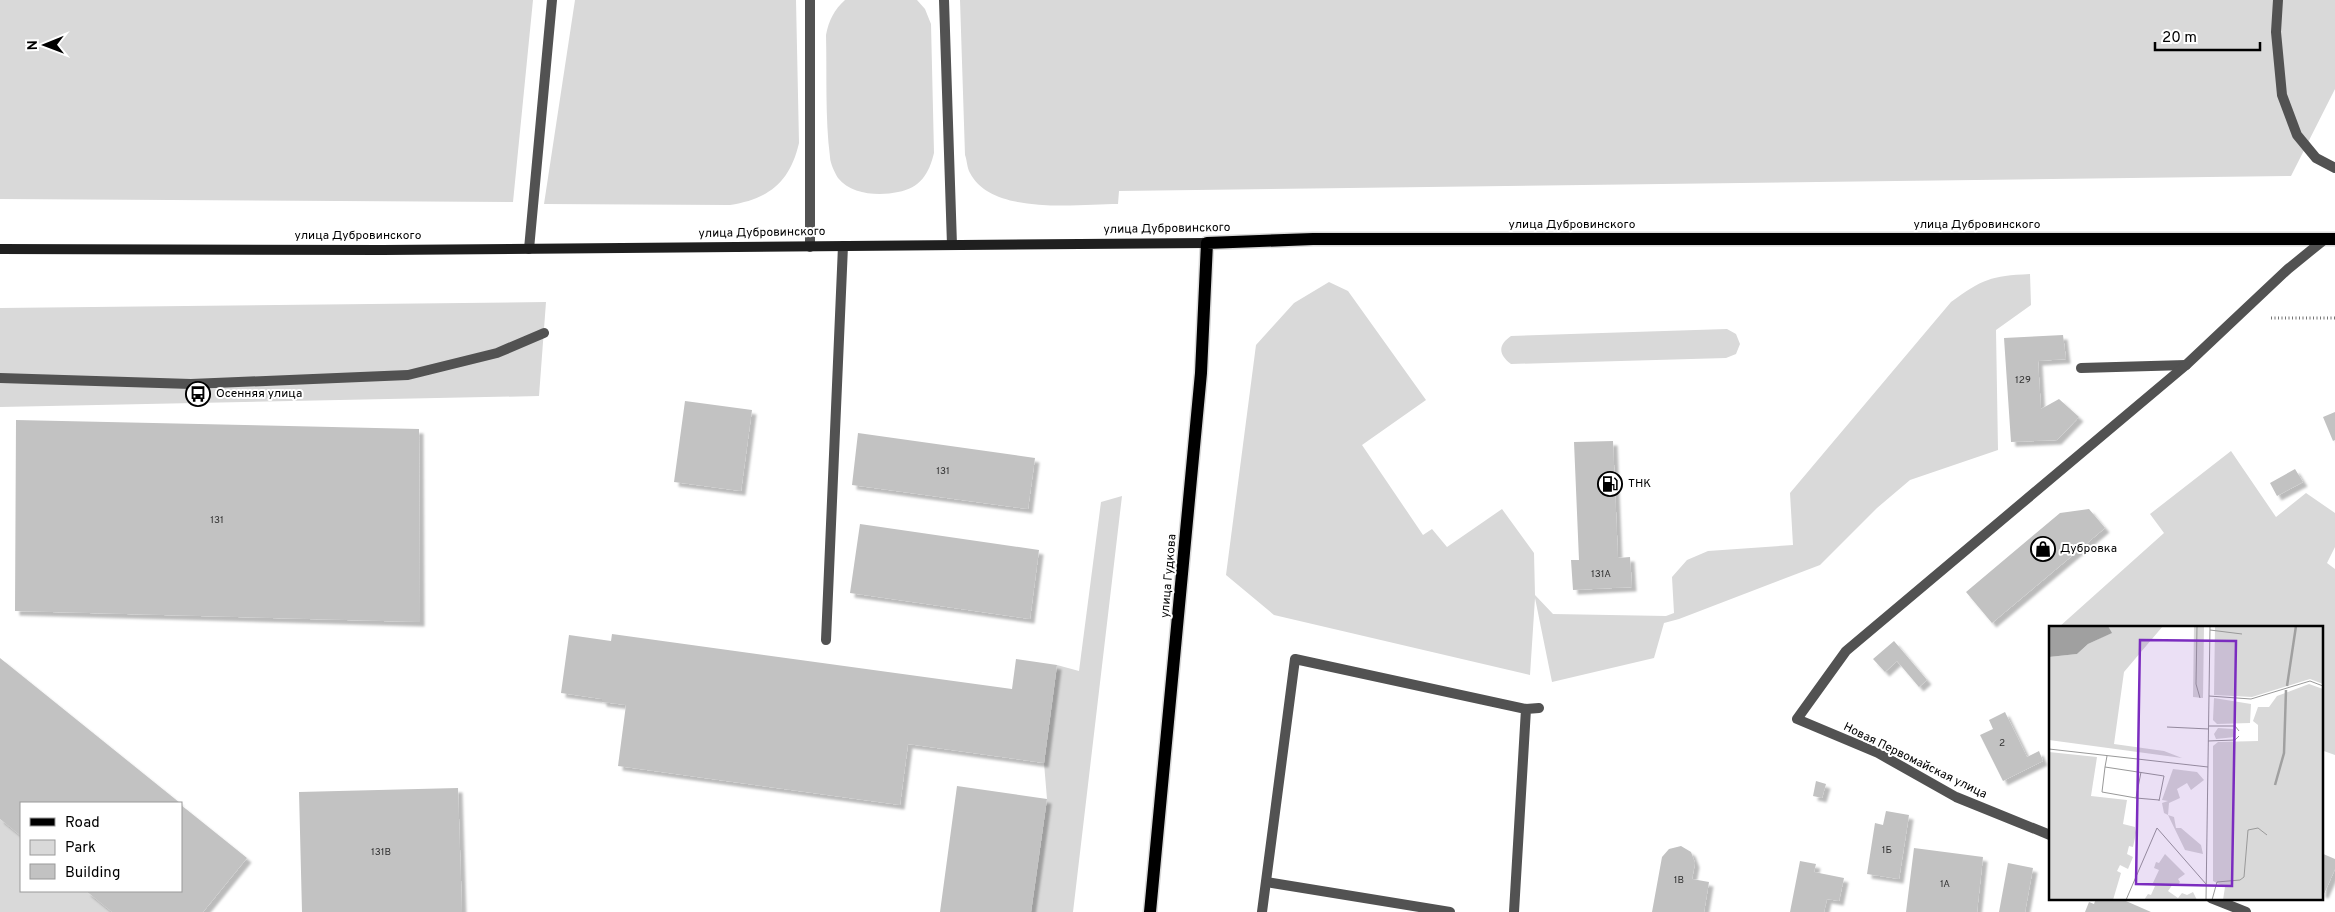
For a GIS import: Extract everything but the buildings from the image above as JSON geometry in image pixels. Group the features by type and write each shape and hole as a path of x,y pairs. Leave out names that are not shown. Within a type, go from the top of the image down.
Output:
{"main road":[{"name":"улица Дубровинского","path":"0,249 529,249 1207,242 1312,239 2330,239"},
{"name":"улица Гудкова","path":"1150,912 1201,373 1207,242"}],"street":[{"path":"529,249 552,0"},
{"path":"809,0 810,246"},
{"path":"944,0 952,245"},
{"path":"2278,0 2276,32 2282,94 2297,136 2316,158 2335,168"},
{"path":"2081,368 2186,365 2288,270 2330,239"},
{"path":"826,640 843,246"},
{"path":"0,378 191,384 408,375 497,353 544,333"},
{"name":"Новая Первомайская улица","path":"2049,835 1956,798 1878,753 1797,719 1846,651 2186,365"},
{"path":"1262,912 1295,659 1526,709 1540,708"},
{"path":"1514,912 1526,709"},
{"path":"1266,882 1450,912"},
{"path":"2216,900 2246,912"}],"path":[{"path":"2238,318 2335,318"}],"green space":[{"path":"0,0 533,0 513,202 0,199"},
{"path":"575,0 796,0 799,143 790,168 776,186 756,198 730,205 544,204"},
{"path":"845,0 917,0 925,9 931,24 934,153 926,174 918,183 906,190 883,194 858,191 850,188 838,178 831,162 828,142 826,35 832,16"},
{"path":"960,0 2335,0 2335,89 2291,176 1119,191 1118,204 1037,205 1016,202 997,196 981,187 969,171 965,155"},
{"path":"2030,274 2031,305 1996,330 1998,450 1910,480 1877,508 1820,565 1664,623 1654,658 1552,682 1535,598 1530,675 1274,615 1226,575 1256,345 1294,303 1329,282 1348,291 1426,400 1362,445 1423,535 1432,529 1447,547 1502,509 1534,553 1535,595 1553,614 1666,616 1674,613 1672,577 1687,560 1708,551 1793,545 1790,493 1951,302 1971,288 1988,280 2005,276"},
{"path":"546,302 539,396 0,407 0,308"},
{"path":"1727,329 1736,334 1740,344 1736,354 1726,358 1511,364 1504,357 1501,350 1504,343 1511,336"},
{"path":"2231,451 2276,517 2306,493 2335,513 2335,547 2327,563 2335,569 2335,755 2322,750 2322,626 2060,626 2164,533 2150,514"},
{"path":"1122,496 1073,912 1031,912 1047,799 1044,763 1057,665 1079,671 1101,502"},
{"path":"0,819 20,835 20,892 87,892 112,912 0,912"}],"place":[{"name":"Осенняя улица","path":"198,394"},
{"name":"ТНК","path":"1610,484"},
{"name":"Дубровка","path":"2043,549"}]}
